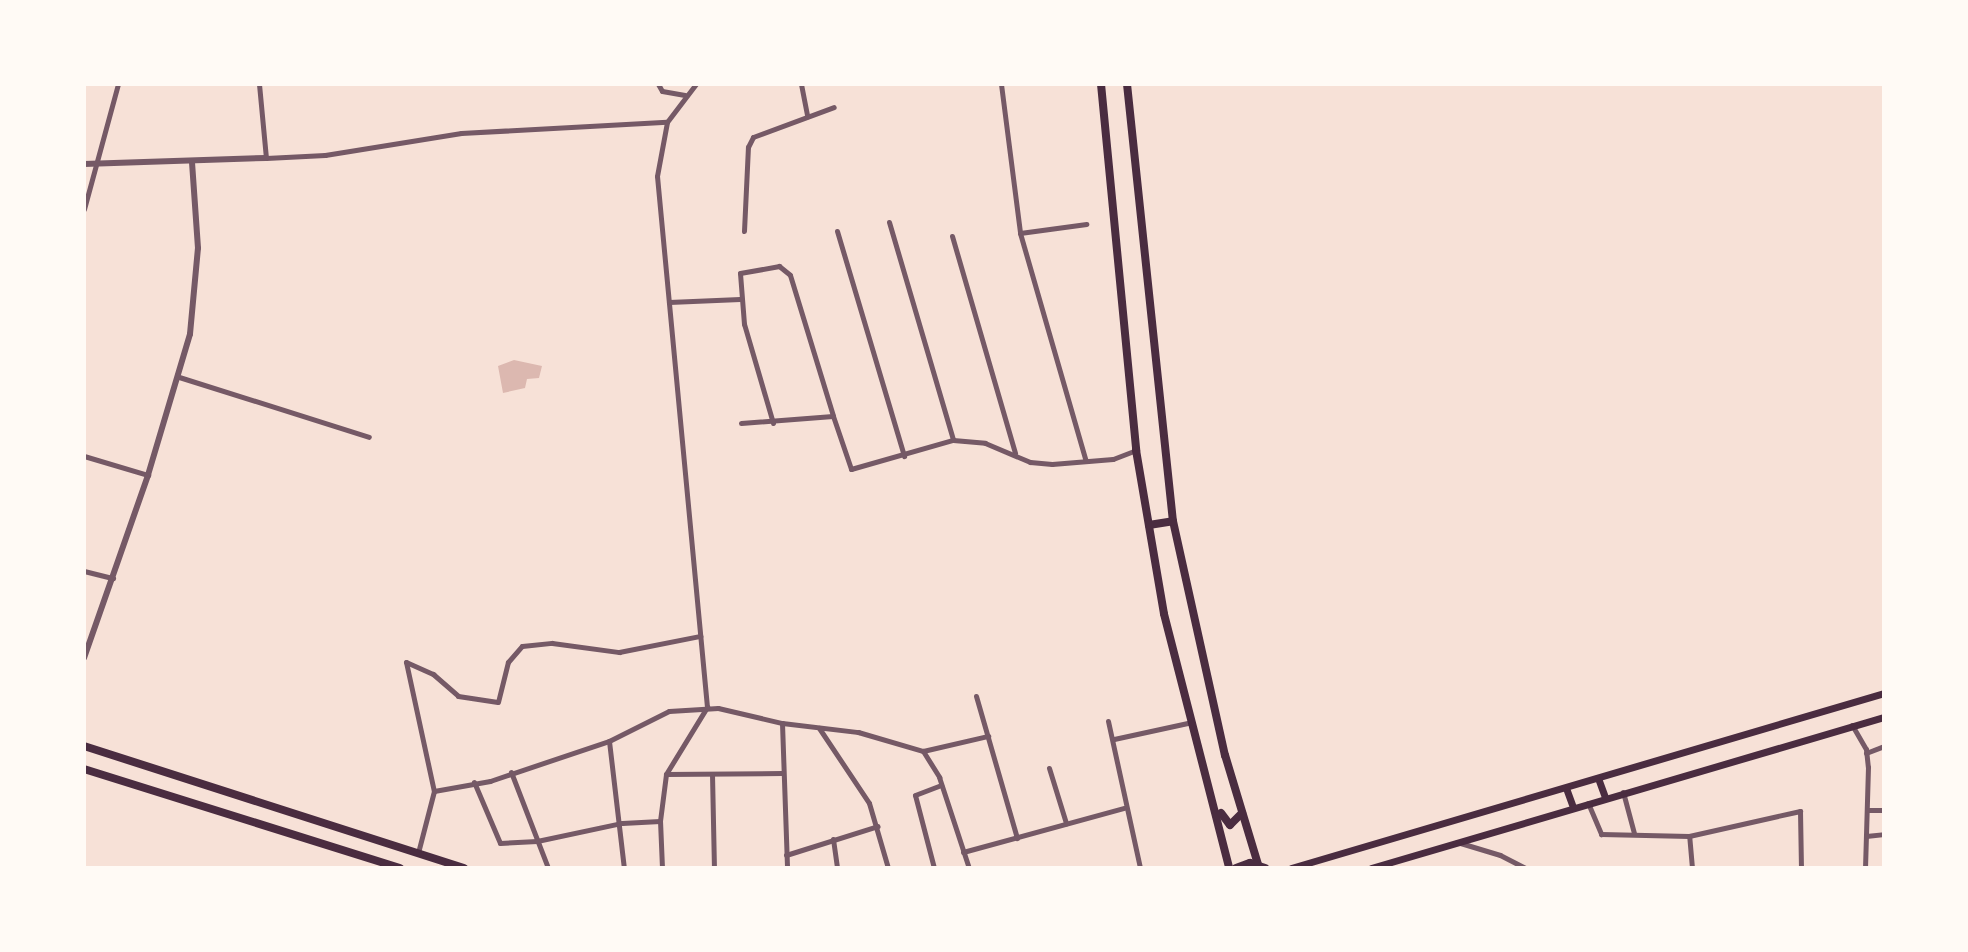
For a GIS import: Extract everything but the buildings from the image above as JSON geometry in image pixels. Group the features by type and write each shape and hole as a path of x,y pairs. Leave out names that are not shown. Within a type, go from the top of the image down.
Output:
{"main road":[{"path":"1101,84 1136,450 1164,614 1229,868"},
{"path":"1127,84 1172,521 1225,755 1242,813 1262,866 1236,868"},
{"path":"1149,525 1172,521"},
{"path":"1291,868 1884,694"},
{"path":"1371,868 1884,717"},
{"path":"84,746 464,868"},
{"path":"84,769 400,868"},
{"path":"1598,778 1605,797"},
{"path":"1210,788 1226,824 1234,825 1242,813"},
{"path":"1566,788 1573,807"}],"street":[{"path":"84,209 118,84"},
{"path":"259,84 266,158"},
{"path":"658,84 662,91 685,95"},
{"path":"662,868 660,821 666,774 707,707 657,176 667,122 696,84"},
{"path":"801,84 807,116"},
{"path":"1001,84 1020,233 1086,461"},
{"path":"744,231 751,140 759,132 834,107"},
{"path":"84,164 95,166 325,155 461,133 667,122"},
{"path":"84,658 179,377 197,269 192,162"},
{"path":"890,222 953,440"},
{"path":"1020,233 1086,224"},
{"path":"837,230 904,456"},
{"path":"952,236 1015,453"},
{"path":"773,423 740,299 740,273 779,266 788,270 851,469 953,440 985,443 1041,463 1113,459 1136,450"},
{"path":"669,302 740,299"},
{"path":"179,377 369,437"},
{"path":"741,423 773,423 833,416"},
{"path":"84,456 148,475"},
{"path":"84,571 113,578"},
{"path":"418,853 434,791 406,662 433,674 458,696 498,702 508,663 522,646 552,643 619,652 700,636"},
{"path":"976,696 1017,838"},
{"path":"434,791 511,772 609,741 658,715 707,707 782,723 858,732 923,751 988,736"},
{"path":"1108,721 1114,739 1124,808 1140,868"},
{"path":"1114,739 1192,722"},
{"path":"782,723 787,868"},
{"path":"1852,725 1866,753 1865,868"},
{"path":"818,728 858,780 878,826 888,868"},
{"path":"609,741 622,823 624,868"},
{"path":"1866,753 1884,746"},
{"path":"923,751 941,785 969,868"},
{"path":"1049,768 1066,823"},
{"path":"511,772 548,868"},
{"path":"666,774 782,773"},
{"path":"712,774 714,868"},
{"path":"474,782 500,843 537,841 622,823 660,821"},
{"path":"934,868 915,795 941,785"},
{"path":"1622,792 1634,833"},
{"path":"1588,802 1601,834 1689,836 1800,811 1801,868"},
{"path":"963,852 1124,808"},
{"path":"1867,810 1884,810"},
{"path":"786,855 878,826"},
{"path":"1866,836 1884,834"},
{"path":"1689,836 1692,868"},
{"path":"833,839 837,868"},
{"path":"1457,842 1500,855 1526,868"},
{"path":"1400,859 1403,868"}],"shaded area":[{"path":"514,360 542,366 539,378 527,379 525,388 503,393 498,366"}]}
